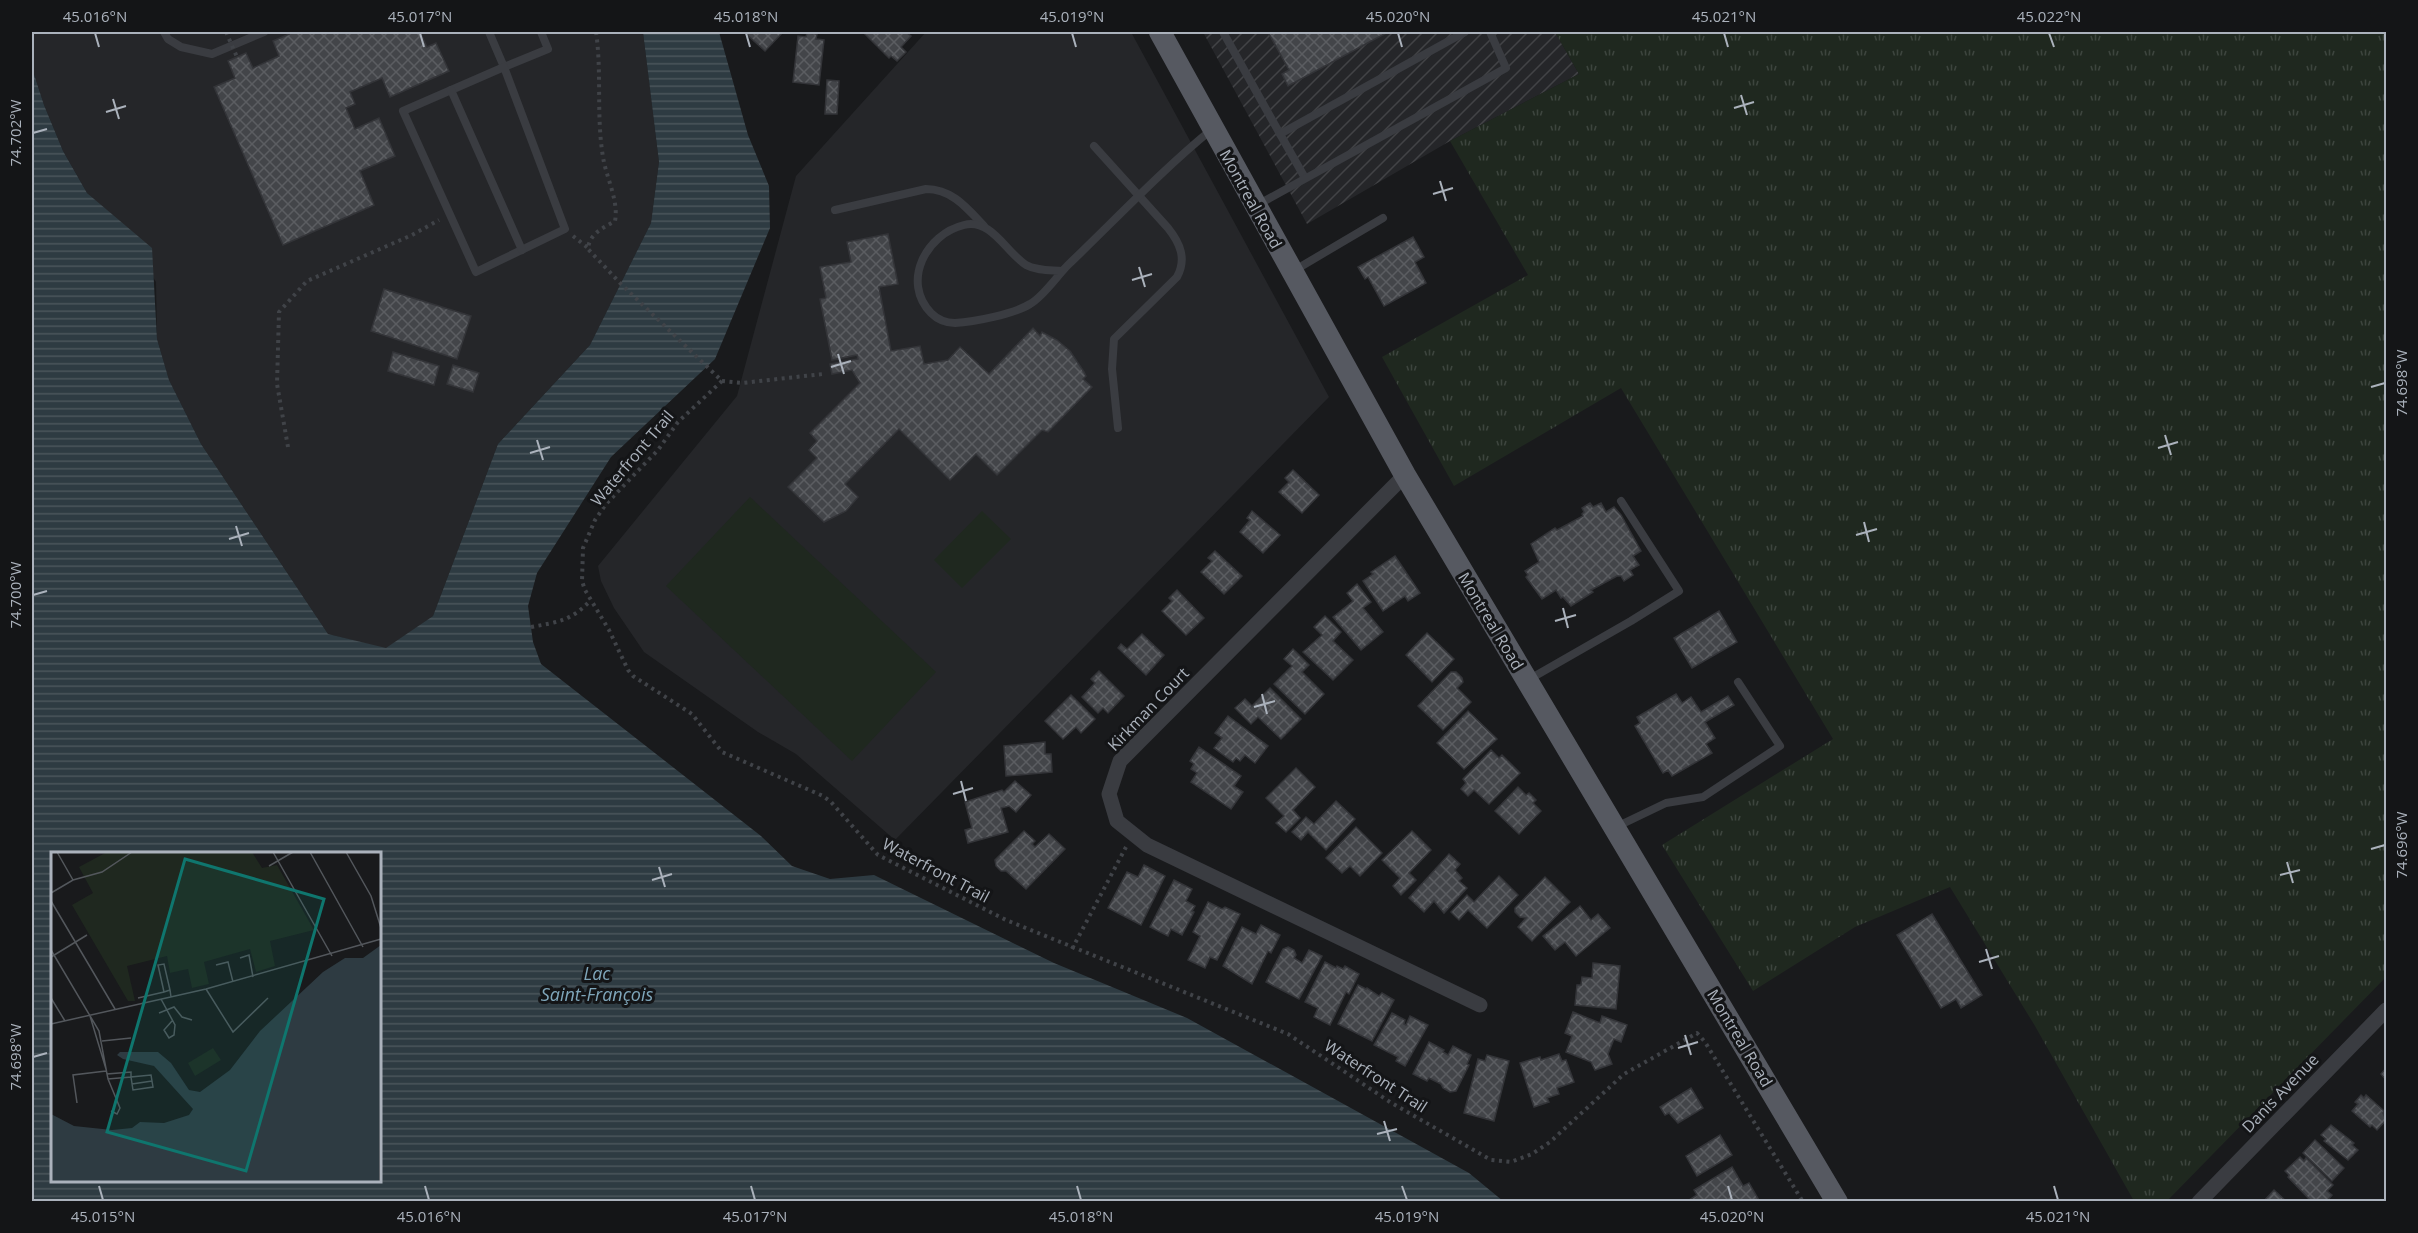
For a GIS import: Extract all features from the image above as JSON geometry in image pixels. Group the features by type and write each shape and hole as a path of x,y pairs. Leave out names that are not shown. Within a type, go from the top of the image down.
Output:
{"main road":[{"name":"Montreal Road","path":"1160,32 1405,475 1837,1202"}],"street":[{"name":"Kirkman Court","path":"1405,475 1120,761 1109,794 1117,821 1147,844 1480,1005"},
{"name":"Danis Avenue","path":"2199,1202 2386,1010"}],"lane":[{"path":"164,32 168,39 181,47 212,54 264,32"},
{"path":"489,32 504,67 565,230 476,272 403,111 504,67 548,49 541,32"},
{"path":"1223,32 1305,178"},
{"path":"1280,134 1465,32"},
{"path":"1255,206 1506,68 1490,32"},
{"path":"451,90 522,250"},
{"path":"984,225 965,225 949,232 924,256 917,269 917,286 922,303 937,319 948,323 960,322 1014,311 1031,304 1062,271 1212,129"},
{"path":"1094,146 1178,240 1182,253 1182,268 1169,287 1114,339 1112,369 1119,428"},
{"path":"835,210 926,189 940,189 956,198 1027,265 1037,269 1062,271"},
{"path":"1292,273 1383,218"},
{"path":"1526,680 1632,621 1679,591 1621,501"},
{"path":"1615,828 1666,803 1702,797 1780,746 1738,681"}],"path":[{"path":"226,32 237,57"},
{"path":"588,249 589,242 597,232 615,221 616,209 605,174 598,124 599,55 596,32"},
{"path":"288,447 277,384 279,312 307,281 412,235 449,214"},
{"path":"565,230 588,249 722,381 742,383 823,374"},
{"name":"Waterfront Trail","path":"722,381 678,422 658,450 619,489 595,520 583,548 581,564 582,581 633,676 693,714 722,752 823,796 878,855 1006,920 1072,949 1288,1034 1400,1108 1480,1156 1502,1162 1520,1160 1532,1154 1550,1142 1624,1074 1697,1032 1803,1202"},
{"path":"531,627 568,620 579,613 591,600"},
{"path":"1072,949 1133,833"}],"shaded area":[{"path":"32,32 643,32 659,162 651,223 590,345 498,444 433,616 386,649 328,634 201,444 169,380 157,339 156,282 117,220 87,193 63,151 32,68"},
{"path":"926,32 1131,32 1329,397 895,840 796,754 758,732 644,652 614,608 601,581 598,566 737,396 796,176"},
{"path":"1203,32 1555,32 1579,74 1450,141 1307,224"}],"green space":[{"path":"1555,32 2386,32 2386,977 2167,1201 2134,1201 2035,1026 1950,887 1855,927 1753,991 1662,845 1833,739 1621,388 1454,486 1382,357 1528,275 1450,141 1579,74"},
{"path":"750,497 936,672 852,761 666,586"},
{"path":"982,511 1011,539 962,588 934,560"}],"water":[{"name":"Lac Saint-François","path":"643,32 719,32 748,135 769,186 770,228 715,359 611,457 537,573 528,606 533,642 541,664 761,836 792,866 830,879 874,875 1054,963 1187,1018 1469,1173 1503,1201 32,1201 32,68 63,151 87,193 152,248 157,339 169,380 201,444 328,634 386,648 433,616 498,444 590,345 651,223 659,162"}],"building":[{"path":"294,32 420,32 427,47 436,43 449,71 390,97 382,78 350,92 355,104 346,108 355,129 379,118 395,156 360,171 374,205 283,245 214,87 235,78 228,61 246,53 253,68 279,56 273,41"},
{"path":"744,32 783,32 765,51"},
{"path":"863,32 906,32 911,36 901,47 906,52 897,61 891,56 889,58"},
{"path":"1268,32 1388,32 1288,86 1282,74 1289,70"},
{"path":"807,33 817,34 816,39 824,40 819,85 793,82 798,36 806,37"},
{"path":"827,80 839,81 837,114 825,114"},
{"path":"888,234 898,284 879,287 891,351 920,346 924,364 948,360 960,347 989,374 1033,328 1040,336 1042,332 1057,340 1070,351 1086,376 1083,379 1092,387 1048,432 1042,430 997,475 976,454 950,480 899,429 845,484 858,497 846,511 824,522 788,487 817,458 809,450 817,441 810,433 860,383 852,370 832,374 830,364 858,359 857,355 832,360 820,299 826,298 820,267 851,262 847,242"},
{"path":"1413,237 1424,257 1415,262 1426,283 1384,306 1368,277 1365,279 1358,267"},
{"path":"384,289 471,316 457,359 371,331"},
{"path":"393,352 439,366 434,385 388,371"},
{"path":"453,365 479,373 473,392 447,384"},
{"path":"1293,470 1319,495 1302,513 1279,492 1289,482 1285,478"},
{"path":"1590,503 1593,507 1601,503 1606,512 1614,507 1621,515 1641,551 1633,556 1639,565 1630,570 1633,575 1624,581 1621,576 1617,576 1591,590 1593,592 1571,606 1563,597 1561,598 1556,590 1542,599 1526,577 1528,575 1525,571 1539,562 1531,544 1555,528 1557,530 1583,516 1582,508"},
{"path":"1252,511 1280,535 1263,553 1240,532 1250,520 1247,518"},
{"path":"1215,551 1242,576 1224,594 1201,572 1212,561 1208,558"},
{"path":"1395,556 1420,593 1408,601 1405,596 1383,611 1363,581 1373,574 1371,572"},
{"path":"1357,584 1371,602 1363,608 1383,632 1361,650 1333,617 1353,601 1347,593"},
{"path":"1177,590 1204,618 1186,635 1162,611 1172,601 1169,598"},
{"path":"1719,611 1737,642 1692,668 1674,638"},
{"path":"1325,616 1341,632 1333,641 1353,660 1333,680 1303,652 1322,635 1314,627"},
{"path":"1427,633 1454,659 1432,682 1406,655"},
{"path":"1142,634 1164,655 1146,675 1118,648 1121,644 1127,649"},
{"path":"1293,649 1309,665 1302,672 1324,694 1305,714 1274,684 1292,666 1284,659"},
{"path":"1099,671 1124,696 1108,713 1103,708 1098,713 1082,697 1095,683 1091,679"},
{"path":"1451,672 1456,672 1462,678 1463,682 1457,688 1471,702 1443,730 1418,706"},
{"path":"1270,688 1301,719 1281,739 1258,717 1251,724 1235,708 1245,699 1252,706"},
{"path":"1676,694 1682,703 1691,697 1701,712 1728,696 1734,705 1705,722 1715,738 1706,744 1712,753 1672,776 1668,770 1663,773 1635,726 1640,723 1637,717"},
{"path":"1071,695 1095,719 1081,733 1076,727 1063,739 1045,721"},
{"path":"1468,711 1497,739 1464,769 1437,743"},
{"path":"1228,716 1268,746 1255,763 1245,755 1240,761 1236,758 1233,762 1214,748 1222,738 1215,733"},
{"path":"1045,742 1045,754 1051,754 1052,772 1006,776 1004,746"},
{"path":"1199,747 1241,776 1234,786 1243,792 1231,809 1191,782 1197,773 1191,769 1194,764 1190,761"},
{"path":"1491,750 1499,758 1502,755 1520,773 1489,804 1474,790 1468,796 1461,789 1466,783 1463,779"},
{"path":"1296,768 1315,787 1293,810 1300,818 1286,832 1276,823 1284,816 1266,798"},
{"path":"1015,781 1031,795 1016,812 1009,806 1001,808 1008,832 968,843 965,830 972,828 965,802 1002,790 1004,792"},
{"path":"1518,787 1526,795 1529,793 1536,800 1533,803 1541,811 1519,834 1495,811"},
{"path":"1336,801 1355,819 1326,850 1308,832 1301,840 1292,832 1306,817 1314,824"},
{"path":"1356,827 1382,853 1360,876 1350,866 1342,873 1326,858"},
{"path":"1024,831 1035,841 1032,844 1035,847 1049,834 1065,849 1026,889 1006,871 1001,871 996,866 995,860"},
{"path":"1412,831 1431,850 1409,873 1416,880 1401,895 1393,886 1400,878 1382,860"},
{"path":"1449,854 1460,864 1455,870 1462,878 1459,881 1467,888 1444,913 1434,901 1424,912 1409,898"},
{"path":"1144,865 1165,876 1141,925 1108,908 1127,872 1138,877"},
{"path":"1499,876 1518,895 1487,928 1468,910 1459,920 1451,912 1467,895 1474,902"},
{"path":"1545,877 1570,902 1532,941 1518,927 1526,918 1520,917 1515,912 1515,908"},
{"path":"1174,880 1192,889 1186,901 1195,906 1182,935 1171,929 1168,936 1150,927"},
{"path":"1208,902 1240,914 1217,960 1210,957 1205,968 1188,960 1200,936 1193,932"},
{"path":"1580,906 1591,920 1598,914 1610,928 1576,956 1565,942 1555,950 1543,936"},
{"path":"1932,914 1982,995 1961,1008 1956,999 1941,1008 1897,935"},
{"path":"1261,925 1280,935 1271,953 1268,951 1252,984 1223,966 1242,927 1256,934"},
{"path":"1288,947 1294,950 1296,955 1294,958 1302,963 1309,950 1322,956 1299,999 1266,982 1283,949"},
{"path":"1325,962 1336,968 1337,966 1343,969 1345,966 1359,974 1349,994 1346,992 1330,1025 1314,1017 1318,1008 1305,1002"},
{"path":"1593,963 1620,966 1616,1009 1575,1005 1577,985 1581,985 1582,977 1592,978"},
{"path":"1358,985 1379,996 1382,993 1394,1000 1372,1041 1338,1024"},
{"path":"1573,1012 1600,1023 1602,1016 1627,1025 1621,1042 1614,1039 1608,1054 1612,1064 1595,1070 1591,1062 1566,1052 1572,1036 1565,1033"},
{"path":"1392,1013 1405,1020 1406,1025 1410,1016 1428,1025 1405,1066 1396,1061 1398,1057 1374,1045"},
{"path":"1429,1042 1444,1050 1443,1052 1448,1055 1453,1046 1471,1055 1467,1064 1469,1065 1456,1091 1450,1092 1429,1078 1427,1081 1413,1074"},
{"path":"1559,1054 1562,1061 1566,1060 1574,1082 1557,1088 1559,1094 1547,1098 1549,1102 1534,1107 1520,1063"},
{"path":"1487,1055 1509,1061 1494,1121 1464,1113 1478,1059 1485,1061"},
{"path":"2386,1068 2386,1080 2381,1074"},
{"path":"1691,1088 1703,1108 1678,1123 1669,1113 1665,1115 1660,1107"},
{"path":"2361,1095 2364,1098 2366,1095 2384,1111 2386,1120 2377,1130 2372,1125 2370,1127 2352,1111"},
{"path":"2331,1125 2354,1143 2352,1145 2358,1150 2348,1160 2324,1141 2326,1139 2321,1135"},
{"path":"1720,1135 1732,1155 1697,1176 1686,1156"},
{"path":"2315,1140 2344,1168 2332,1181 2303,1153"},
{"path":"2300,1157 2304,1161 2306,1158 2333,1185 2327,1191 2332,1195 2326,1202 2312,1202 2288,1177 2285,1171"},
{"path":"1732,1167 1743,1186 1749,1183 1760,1202 1686,1202 1697,1195 1694,1190"},
{"path":"2274,1190 2287,1202 2263,1202"}]}
